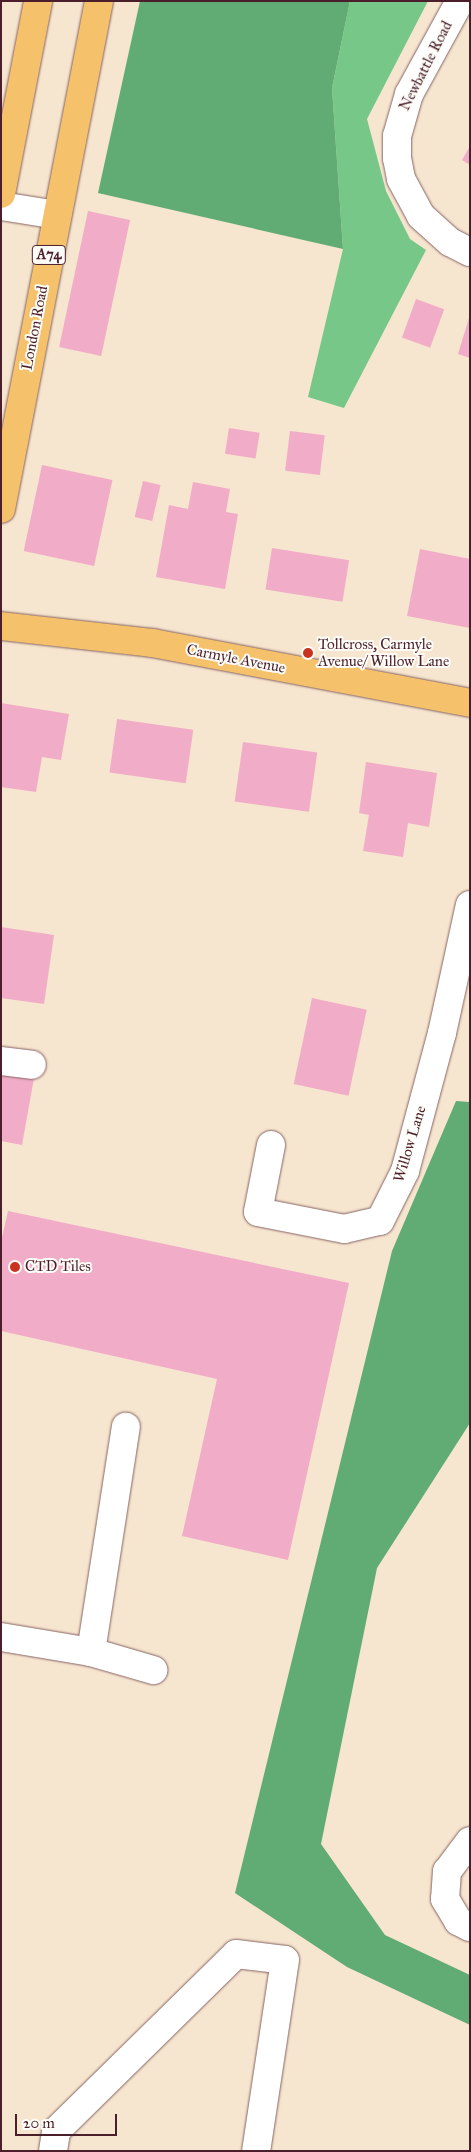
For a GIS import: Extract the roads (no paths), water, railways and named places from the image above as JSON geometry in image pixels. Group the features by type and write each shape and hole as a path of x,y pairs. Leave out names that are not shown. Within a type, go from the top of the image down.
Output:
{"main road":[{"path":"1,194 38,1"},
{"name":"London Road","path":"1,508 99,1"},
{"name":"Carmyle Avenue","path":"1,626 153,643 470,702"}],"street":[{"name":"Newbattle Road","path":"460,1 409,94 398,129 397,158 401,180 421,216 442,236 470,252"},
{"path":"1,206 57,215"},
{"name":"Willow Lane","path":"271,1145 258,1212 344,1229 380,1221 405,1171 442,1033 470,905"},
{"path":"1,1061 32,1064"},
{"path":"91,1652 126,1427"},
{"path":"1,1637 91,1652 153,1670"},
{"path":"470,1841 448,1871 445,1900 458,1921 470,1927"},
{"path":"53,2151 56,2131 236,1954 285,1960 256,2151"}],"place":[{"name":"Tollcross, Carmyle Avenue/ Willow Lane","path":"308,653"},
{"name":"CTD Tiles","path":"15,1267"}]}
